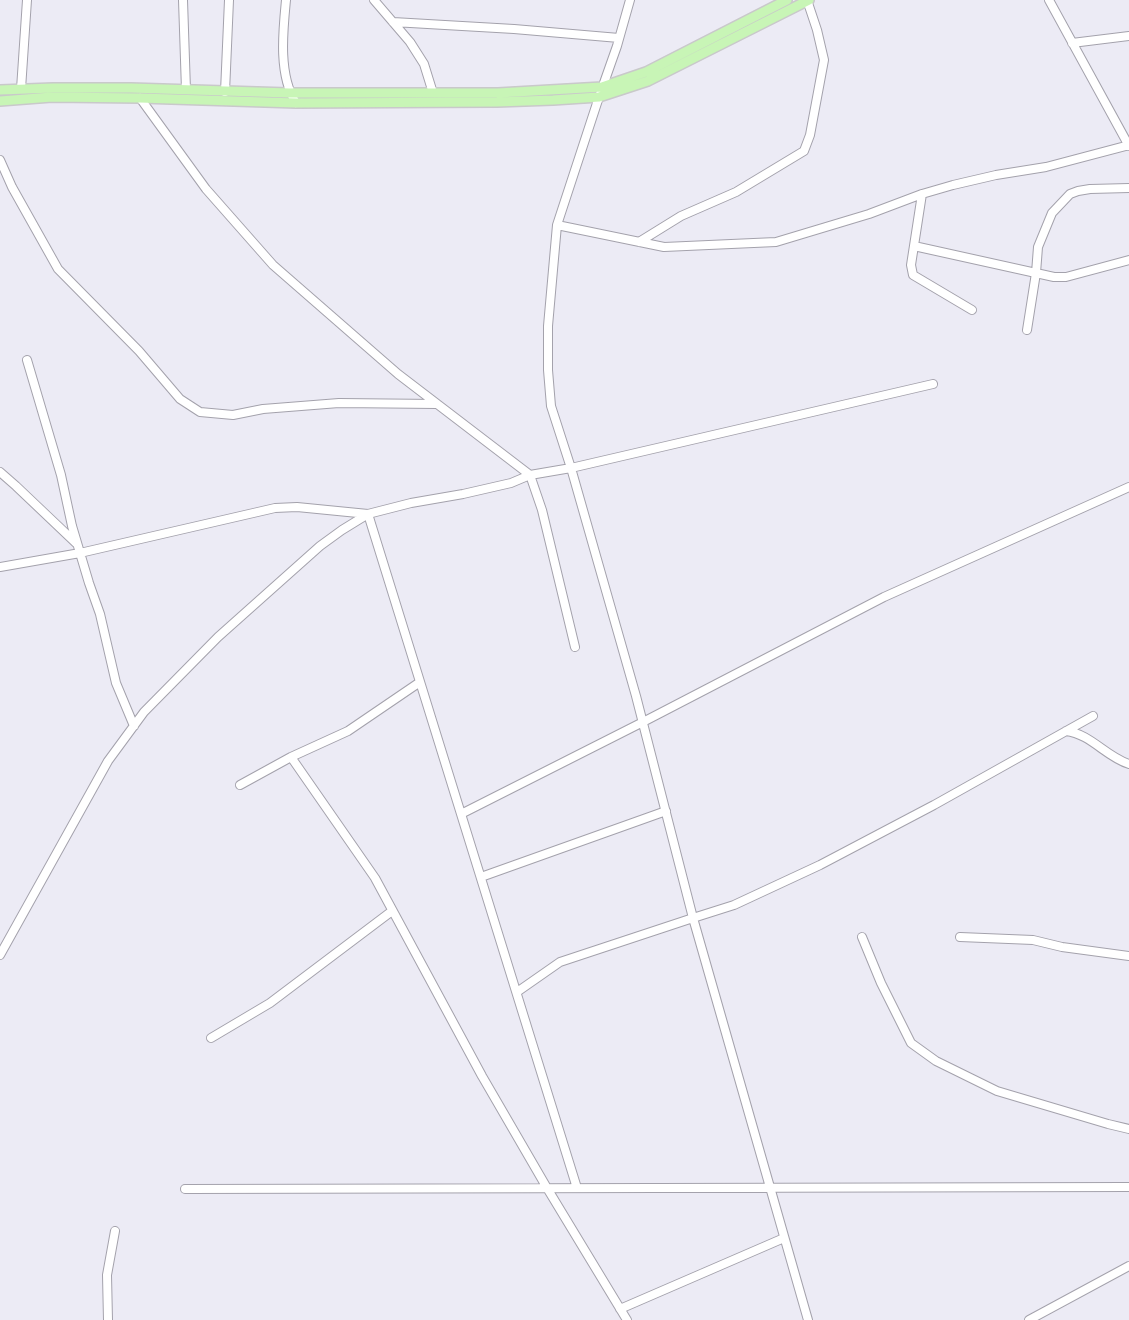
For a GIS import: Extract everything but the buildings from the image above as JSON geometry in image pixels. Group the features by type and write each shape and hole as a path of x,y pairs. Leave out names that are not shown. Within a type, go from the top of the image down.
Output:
{"main road":[{"path":"0,90 131,88 289,93 601,92 646,72 787,0"},
{"path":"0,101 52,98 140,98 296,103 553,100 648,81 808,0"}],"street":[{"path":"21,89 27,0"},
{"path":"183,0 186,90"},
{"path":"225,92 229,0"},
{"path":"286,0 283,34 285,71 289,93 296,103"},
{"path":"374,0 410,42 424,64 433,93"},
{"path":"630,0 557,225 548,326 551,406 571,468 643,722 693,918 808,1320"},
{"path":"639,242 681,216 736,192 804,150 810,135 824,60 808,0"},
{"path":"557,225 664,247 776,242 869,214 953,185 1047,167 1129,145 1049,0"},
{"path":"393,22 619,38"},
{"path":"1072,43 1129,36"},
{"path":"140,98 206,189 273,265 398,374 530,475 542,510 575,647"},
{"path":"0,160 12,187 58,269 139,351 180,399 200,412 233,415 263,409 339,403 437,404"},
{"path":"1027,330 1038,247 1052,213 1070,194 1078,191 1129,188"},
{"path":"922,194 911,265 913,275 972,310"},
{"path":"914,246 1054,277 1066,277 1129,260"},
{"path":"27,360 62,475 77,544 100,614 116,683 134,726"},
{"path":"0,955 108,761 144,712 218,637 286,576 320,546 368,514 411,503 464,494 511,483 530,475 571,468 933,384"},
{"path":"0,472 77,544"},
{"path":"461,814 884,597 1129,487"},
{"path":"0,567 80,554 275,508 297,507 368,514"},
{"path":"368,514 577,1188"},
{"path":"240,785 291,757 348,731 420,682"},
{"path":"517,992 560,962 735,905 820,865 934,805 1093,716"},
{"path":"1066,731 1082,735 1129,764"},
{"path":"291,757 375,878 482,1076 627,1320"},
{"path":"481,877 666,811"},
{"path":"211,1038 270,1003 392,911"},
{"path":"862,937 880,983 911,1043 936,1061 997,1090 1129,1129"},
{"path":"960,937 1033,940 1062,947 1129,956"},
{"path":"185,1189 1129,1187"},
{"path":"108,1320 108,1275 115,1231"},
{"path":"620,1309 784,1238"},
{"path":"1029,1320 1129,1266"}]}
